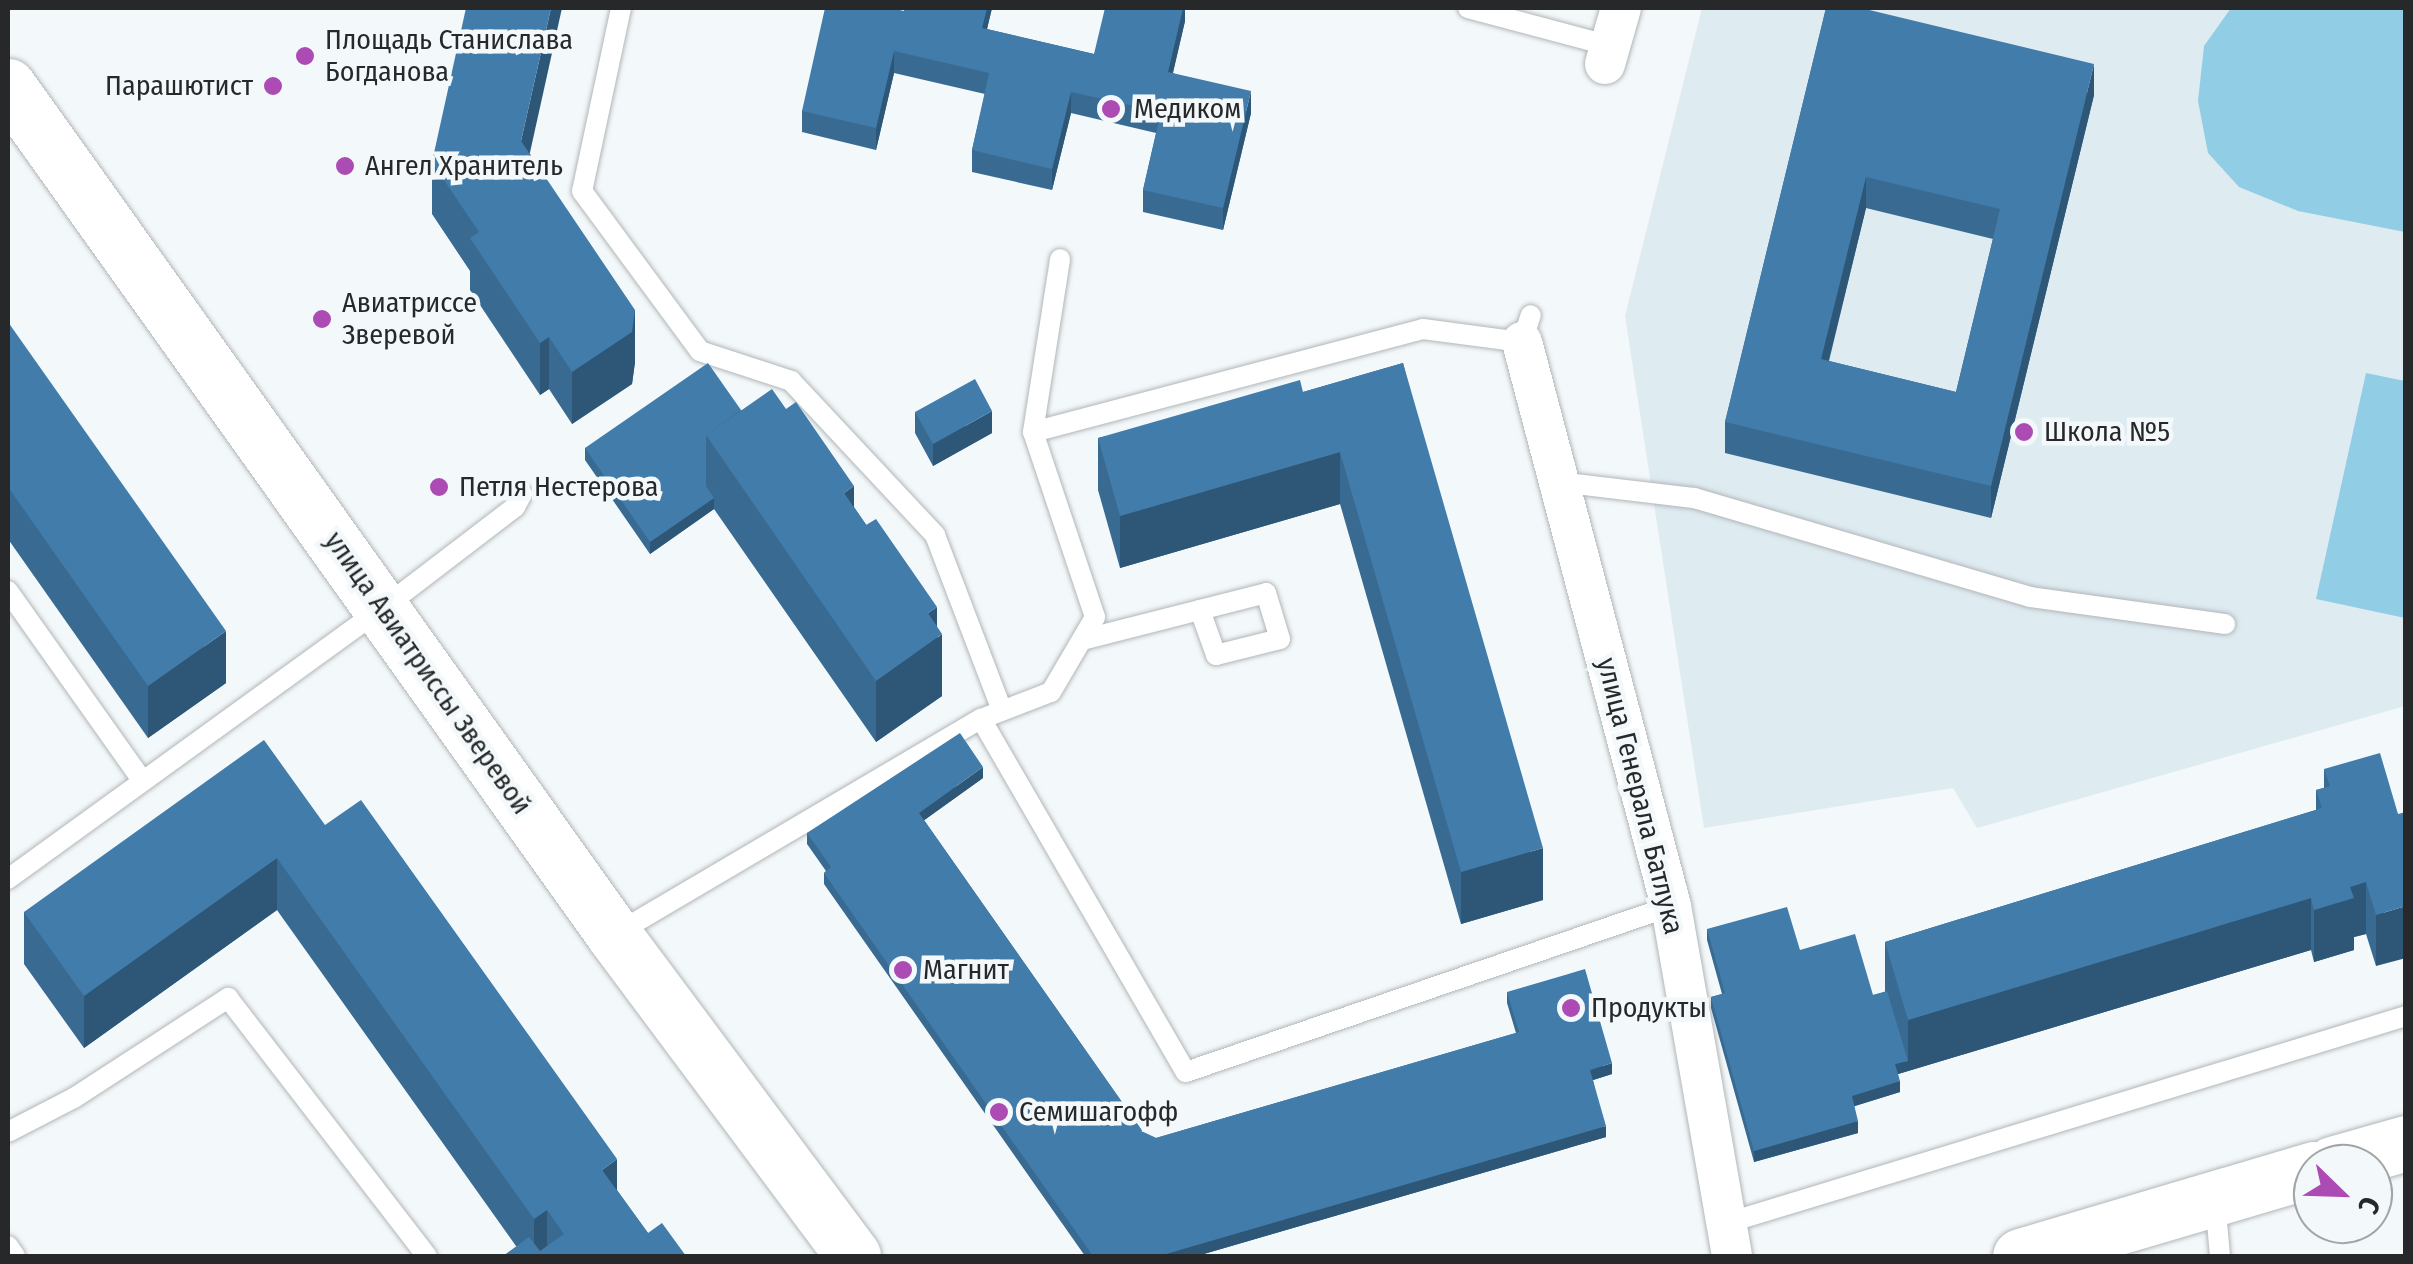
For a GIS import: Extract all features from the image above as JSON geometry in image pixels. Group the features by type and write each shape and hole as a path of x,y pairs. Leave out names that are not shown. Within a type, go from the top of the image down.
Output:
{"street":[{"name":"улица Авиатриссы Зверевой","path":"8,86 614,935 853,1256"},
{"name":"улица Генерала Батлука","path":"1527,328 1559,482 1670,906 1730,1240"},
{"path":"2020,1256 2293,1175"}],"lane":[{"path":"621,8 582,191 700,352 791,381 935,535 1002,710"},
{"path":"1468,8 1612,39"},
{"path":"614,935 981,718 1051,692 1095,617 1033,432 1060,259"},
{"path":"1033,432 1423,329 1527,328"},
{"path":"1559,482 1694,498 2030,596 2225,624"},
{"path":"8,880 383,608 515,507 522,494"},
{"path":"8,591 142,780"},
{"path":"1082,640 1200,610"},
{"path":"981,718 1186,1072 1670,906"},
{"path":"8,1132 74,1098 228,998 427,1256"},
{"path":"1730,1240 2406,1016"},
{"path":"2215,1198 2220,1256"},
{"path":"8,1246 15,1256"}],"shaded area":[{"name":"Школа №5","path":"1702,8 2405,8 2405,706 1977,828 1953,788 1704,828 1625,316"},
{"path":"2231,8 2405,8 2405,232 2298,211 2239,187 2208,153 2198,101 2204,46"},
{"path":"2366,373 2405,381 2405,618 2316,599"}],"building":[{"path":"466,8 551,8 521,141 635,310 632,332 572,372 549,337 540,343 470,238 479,232 432,162"},
{"path":"825,8 987,8 982,28 1094,54 1105,8 1183,8 1168,72 1251,91 1223,208 1143,190 1161,112 1071,92 1052,169 972,150 989,73 894,51 876,128 802,111"},
{"path":"1826,8 1861,8 2094,64 1991,486 1725,422","holes":["1866,177 2000,209 1956,392 1821,359"]},
{"path":"8,322 226,631 148,686 8,487"},
{"path":"708,363 741,410 706,435 706,486 714,498 650,542 585,448"},
{"path":"1403,363 1543,848 1461,872 1340,452 1120,516 1098,438 1300,380 1303,392"},
{"path":"975,379 992,411 933,444 915,412"},
{"path":"772,389 786,409 796,402 854,486 844,493 866,525 876,519 937,607 928,613 942,634 876,681 706,435"},
{"path":"960,733 983,767 919,813 1143,1132 1156,1138 1519,1032 1507,992 1585,969 1612,1063 1590,1070 1606,1126 1159,1256 1093,1256 824,873 831,867 807,833"},
{"path":"264,740 325,825 361,800 617,1159 602,1170 648,1233 662,1223 686,1256 503,1256 529,1237 540,1251 564,1234 547,1210 534,1219 277,858 84,996 24,912"},
{"path":"2380,753 2398,814 2406,812 2406,906 2376,915 2366,882 2350,887 2354,898 2314,910 2311,898 1908,1020 1885,942 2322,808 2316,790 2330,786 2324,769"},
{"path":"1787,907 1800,950 1855,934 1873,995 1887,991 1908,1061 1895,1064 1900,1081 1852,1096 1858,1121 1754,1151 1711,997 1725,993 1707,929"}],"place":[{"name":"Площадь Станислава Богданова","path":"305,56"},
{"name":"Парашютист","path":"273,86"},
{"name":"Медиком","path":"1111,109"},
{"name":"Ангел Хранитель","path":"345,166"},
{"name":"Авиатриссе Зверевой","path":"322,319"},
{"name":"Школа №5","path":"2024,432"},
{"name":"Петля Нестерова","path":"439,487"},
{"name":"Магнит","path":"903,970"},
{"name":"Продукты","path":"1571,1008"},
{"name":"Семишагофф","path":"999,1112"}]}
